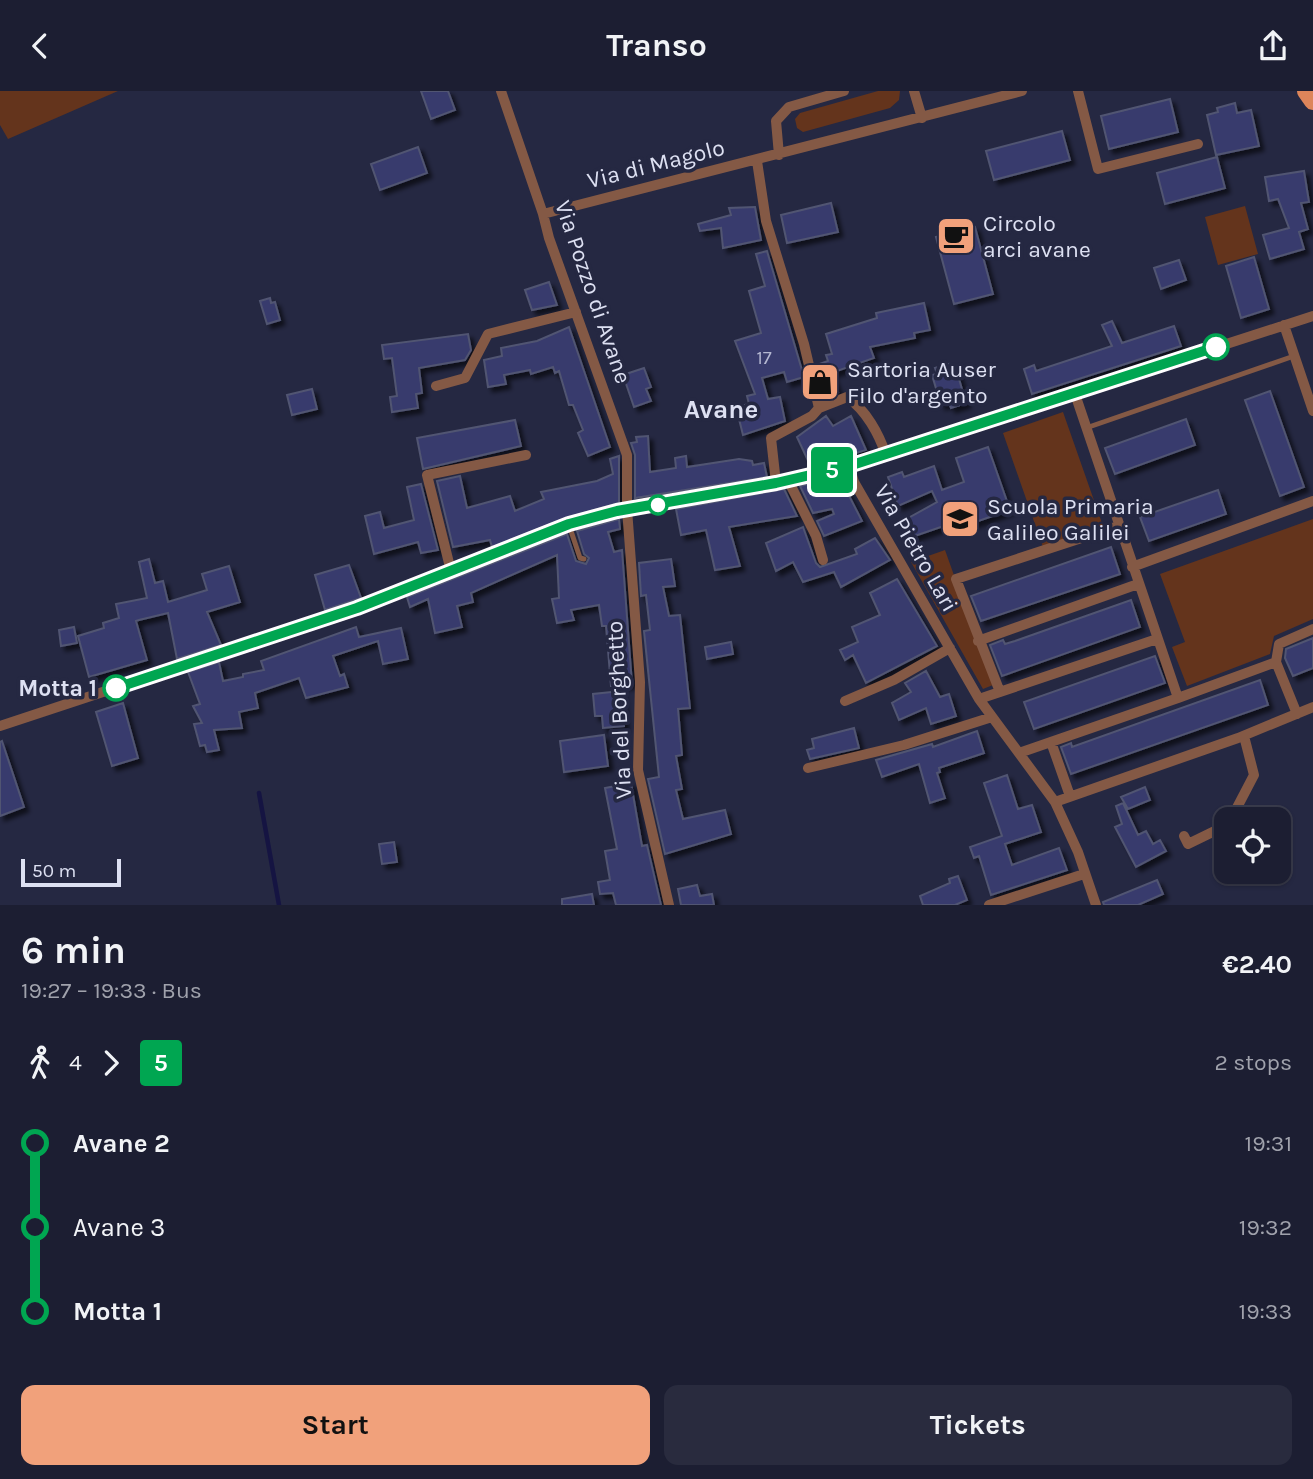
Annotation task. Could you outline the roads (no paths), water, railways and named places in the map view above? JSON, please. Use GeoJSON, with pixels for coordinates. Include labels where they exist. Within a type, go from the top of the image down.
{"type":"FeatureCollection","features":[{"type":"Feature","properties":{"kind":"main road"},"geometry":{"type":"LineString","coordinates":[[1306,91],[1313,101]]}},
{"type":"Feature","properties":{"kind":"street","name":"Via Pozzo di Avane"},"geometry":{"type":"LineString","coordinates":[[501,91],[549,238],[627,455],[627,509]]}},
{"type":"Feature","properties":{"kind":"street"},"geometry":{"type":"LineString","coordinates":[[779,155],[776,121],[789,107],[844,91]]}},
{"type":"Feature","properties":{"kind":"street"},"geometry":{"type":"LineString","coordinates":[[914,91],[922,118]]}},
{"type":"Feature","properties":{"kind":"street","name":"Via di Magolo"},"geometry":{"type":"LineString","coordinates":[[543,213],[1022,91]]}},
{"type":"Feature","properties":{"kind":"street"},"geometry":{"type":"LineString","coordinates":[[1078,91],[1098,169],[1198,144]]}},
{"type":"Feature","properties":{"kind":"street"},"geometry":{"type":"LineString","coordinates":[[757,160],[766,221],[801,335],[819,408]]}},
{"type":"Feature","properties":{"kind":"street"},"geometry":{"type":"LineString","coordinates":[[436,386],[465,378],[488,334],[576,312]]}},
{"type":"Feature","properties":{"kind":"street"},"geometry":{"type":"LineString","coordinates":[[0,726],[357,608],[569,524],[627,509],[776,483],[849,466],[1313,316]]}},
{"type":"Feature","properties":{"kind":"street"},"geometry":{"type":"LineString","coordinates":[[1284,325],[1313,411]]}},
{"type":"Feature","properties":{"kind":"street"},"geometry":{"type":"LineString","coordinates":[[1074,394],[1178,698]]}},
{"type":"Feature","properties":{"kind":"street"},"geometry":{"type":"LineString","coordinates":[[776,483],[771,438],[812,416],[819,408],[847,397],[855,402],[881,440],[886,455]]}},
{"type":"Feature","properties":{"kind":"street"},"geometry":{"type":"LineString","coordinates":[[451,571],[427,475],[526,455]]}},
{"type":"Feature","properties":{"kind":"street","name":"Via Pietro Lari"},"geometry":{"type":"LineString","coordinates":[[849,466],[854,482],[979,699],[1055,802],[1096,905]]}},
{"type":"Feature","properties":{"kind":"street"},"geometry":{"type":"LineString","coordinates":[[788,480],[816,536],[823,560]]}},
{"type":"Feature","properties":{"kind":"street"},"geometry":{"type":"LineString","coordinates":[[1132,566],[1313,502]]}},
{"type":"Feature","properties":{"kind":"street","name":"Via del Borghetto"},"geometry":{"type":"LineString","coordinates":[[627,509],[640,682],[638,770],[669,905]]}},
{"type":"Feature","properties":{"kind":"street"},"geometry":{"type":"LineString","coordinates":[[1000,692],[956,579],[1118,526]]}},
{"type":"Feature","properties":{"kind":"street"},"geometry":{"type":"LineString","coordinates":[[978,641],[1138,584]]}},
{"type":"Feature","properties":{"kind":"street"},"geometry":{"type":"LineString","coordinates":[[1297,714],[1276,662],[1279,644],[1313,629]]}},
{"type":"Feature","properties":{"kind":"street"},"geometry":{"type":"LineString","coordinates":[[979,699],[1157,639]]}},
{"type":"Feature","properties":{"kind":"street","name":"Via Pietro Lari"},"geometry":{"type":"LineString","coordinates":[[845,701],[894,680],[950,648]]}},
{"type":"Feature","properties":{"kind":"street"},"geometry":{"type":"LineString","coordinates":[[1019,753],[1276,662]]}},
{"type":"Feature","properties":{"kind":"street"},"geometry":{"type":"LineString","coordinates":[[1055,802],[1244,736],[1313,707]]}},
{"type":"Feature","properties":{"kind":"street"},"geometry":{"type":"LineString","coordinates":[[808,768],[904,745],[992,717]]}},
{"type":"Feature","properties":{"kind":"street"},"geometry":{"type":"LineString","coordinates":[[1237,807],[1254,775],[1244,736]]}},
{"type":"Feature","properties":{"kind":"street"},"geometry":{"type":"LineString","coordinates":[[1051,742],[1070,796]]}},
{"type":"Feature","properties":{"kind":"street"},"geometry":{"type":"LineString","coordinates":[[1184,836],[1188,844],[1214,831]]}},
{"type":"Feature","properties":{"kind":"street"},"geometry":{"type":"LineString","coordinates":[[989,905],[1084,874]]}},
{"type":"Feature","properties":{"kind":"lane"},"geometry":{"type":"LineString","coordinates":[[1086,428],[1294,356]]}},
{"type":"Feature","properties":{"kind":"lane"},"geometry":{"type":"LineString","coordinates":[[569,524],[580,558],[584,559]]}},
{"type":"Feature","properties":{"kind":"waterway"},"geometry":{"type":"LineString","coordinates":[[259,793],[279,905]]}},
{"type":"Feature","properties":{"kind":"place","name":"Circolo arci avane"},"geometry":{"type":"Point","coordinates":[956,236]}},
{"type":"Feature","properties":{"kind":"place","name":"Sartoria Auser Filo d'argento"},"geometry":{"type":"Point","coordinates":[820,382]}},
{"type":"Feature","properties":{"kind":"place","name":"Scuola Primaria Galileo Galilei"},"geometry":{"type":"Point","coordinates":[960,519]}},
{"type":"Feature","properties":{"kind":"place","name":"Motta 1"},"geometry":{"type":"Point","coordinates":[116,688]}},
{"type":"Feature","properties":{"kind":"district","name":"Avane"},"geometry":{"type":"Point","coordinates":[721,409]}}]}
